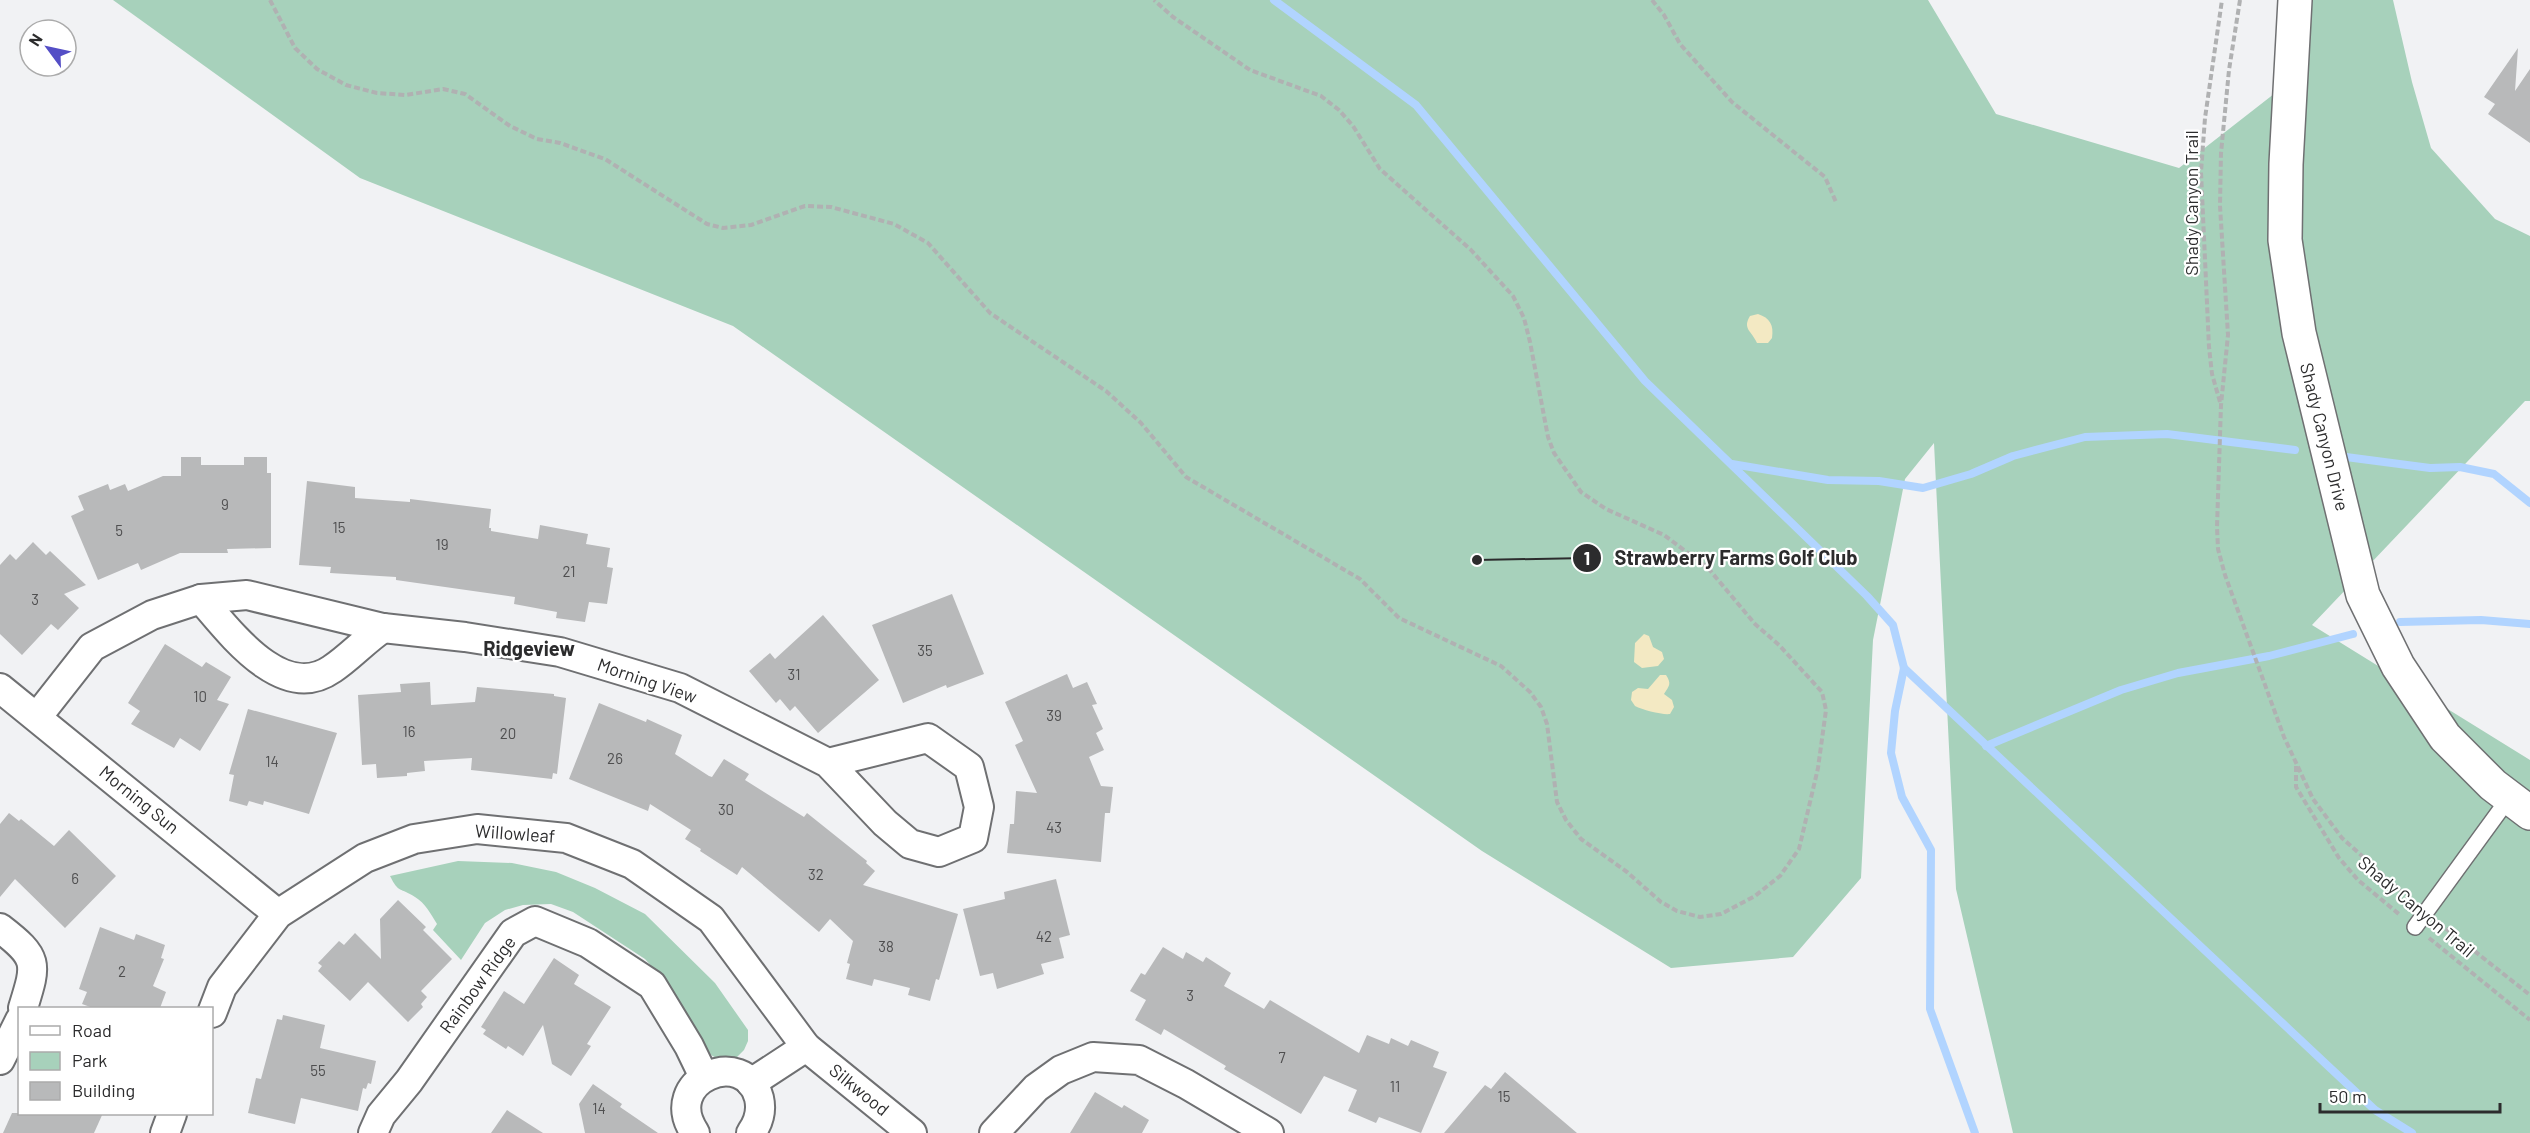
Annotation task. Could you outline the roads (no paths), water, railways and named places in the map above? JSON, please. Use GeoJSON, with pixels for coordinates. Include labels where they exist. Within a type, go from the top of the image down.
{"type":"FeatureCollection","features":[{"type":"Feature","properties":{"kind":"street","name":"Shady Canyon Drive"},"geometry":{"type":"LineString","coordinates":[[2295,0],[2286,164],[2285,240],[2299,333],[2363,595],[2398,666],[2445,736],[2493,785],[2520,805]]}},
{"type":"Feature","properties":{"kind":"street","name":"Morning View"},"geometry":{"type":"LineString","coordinates":[[37,717],[92,647],[152,615],[201,599],[247,596],[383,628],[465,637],[560,652],[680,688],[828,763],[885,824],[910,844],[939,852],[973,838],[979,807],[969,766],[928,738],[828,763]]}},
{"type":"Feature","properties":{"kind":"street"},"geometry":{"type":"LineString","coordinates":[[201,599],[254,658],[288,675],[308,678],[331,670],[383,628]]}},
{"type":"Feature","properties":{"kind":"street","name":"Morning Sun"},"geometry":{"type":"LineString","coordinates":[[0,688],[278,914]]}},
{"type":"Feature","properties":{"kind":"street","name":"Willowleaf"},"geometry":{"type":"LineString","coordinates":[[213,1010],[222,987],[278,914],[365,858],[414,839],[477,829],[566,838],[632,864],[711,919],[806,1047]]}},
{"type":"Feature","properties":{"kind":"street","name":"Rainbow Ridge"},"geometry":{"type":"LineString","coordinates":[[373,1133],[381,1116],[409,1081],[513,933],[535,921],[588,943],[652,985],[689,1046],[704,1077]]}},
{"type":"Feature","properties":{"kind":"street"},"geometry":{"type":"LineString","coordinates":[[0,928],[23,946],[32,961],[34,976],[23,1007]]}},
{"type":"Feature","properties":{"kind":"street"},"geometry":{"type":"LineString","coordinates":[[0,1060],[18,1024]]}},
{"type":"Feature","properties":{"kind":"street"},"geometry":{"type":"LineString","coordinates":[[751,1083],[806,1047]]}},
{"type":"Feature","properties":{"kind":"street","name":"Silkwood"},"geometry":{"type":"LineString","coordinates":[[806,1047],[912,1133]]}},
{"type":"Feature","properties":{"kind":"street"},"geometry":{"type":"LineString","coordinates":[[994,1133],[1036,1088],[1060,1070],[1093,1057],[1139,1060],[1186,1084],[1269,1133]]}},
{"type":"Feature","properties":{"kind":"street"},"geometry":{"type":"LineString","coordinates":[[695,1133],[688,1121],[686,1108],[688,1096],[694,1085],[704,1077],[716,1072],[729,1071],[751,1083],[758,1093],[760,1117],[751,1133]]}},
{"type":"Feature","properties":{"kind":"street"},"geometry":{"type":"LineString","coordinates":[[165,1133],[171,1115]]}},
{"type":"Feature","properties":{"kind":"lane"},"geometry":{"type":"LineString","coordinates":[[2415,927],[2520,805]]}},
{"type":"Feature","properties":{"kind":"waterway"},"geometry":{"type":"LineString","coordinates":[[1274,0],[1416,105],[1645,381],[1867,596],[1893,625],[1904,668],[1895,711],[1891,753],[1902,797],[1931,850],[1930,1009],[1975,1133]]}},
{"type":"Feature","properties":{"kind":"waterway"},"geometry":{"type":"LineString","coordinates":[[1732,464],[1828,480],[1879,481],[1923,488],[1971,474],[2013,456],[2085,437],[2167,434],[2295,450]]}},
{"type":"Feature","properties":{"kind":"waterway"},"geometry":{"type":"LineString","coordinates":[[2346,457],[2430,468],[2460,467],[2494,474],[2530,503]]}},
{"type":"Feature","properties":{"kind":"waterway"},"geometry":{"type":"LineString","coordinates":[[2400,622],[2481,620],[2530,624]]}},
{"type":"Feature","properties":{"kind":"waterway"},"geometry":{"type":"LineString","coordinates":[[1986,746],[2121,690],[2178,673],[2269,656],[2353,634]]}},
{"type":"Feature","properties":{"kind":"waterway"},"geometry":{"type":"LineString","coordinates":[[1904,668],[2375,1110],[2412,1133]]}},
{"type":"Feature","properties":{"kind":"place","name":"Strawberry Farms Golf Club"},"geometry":{"type":"Point","coordinates":[1477,560]}},
{"type":"Feature","properties":{"kind":"district","name":"Ridgeview"},"geometry":{"type":"Point","coordinates":[529,649]}}]}
